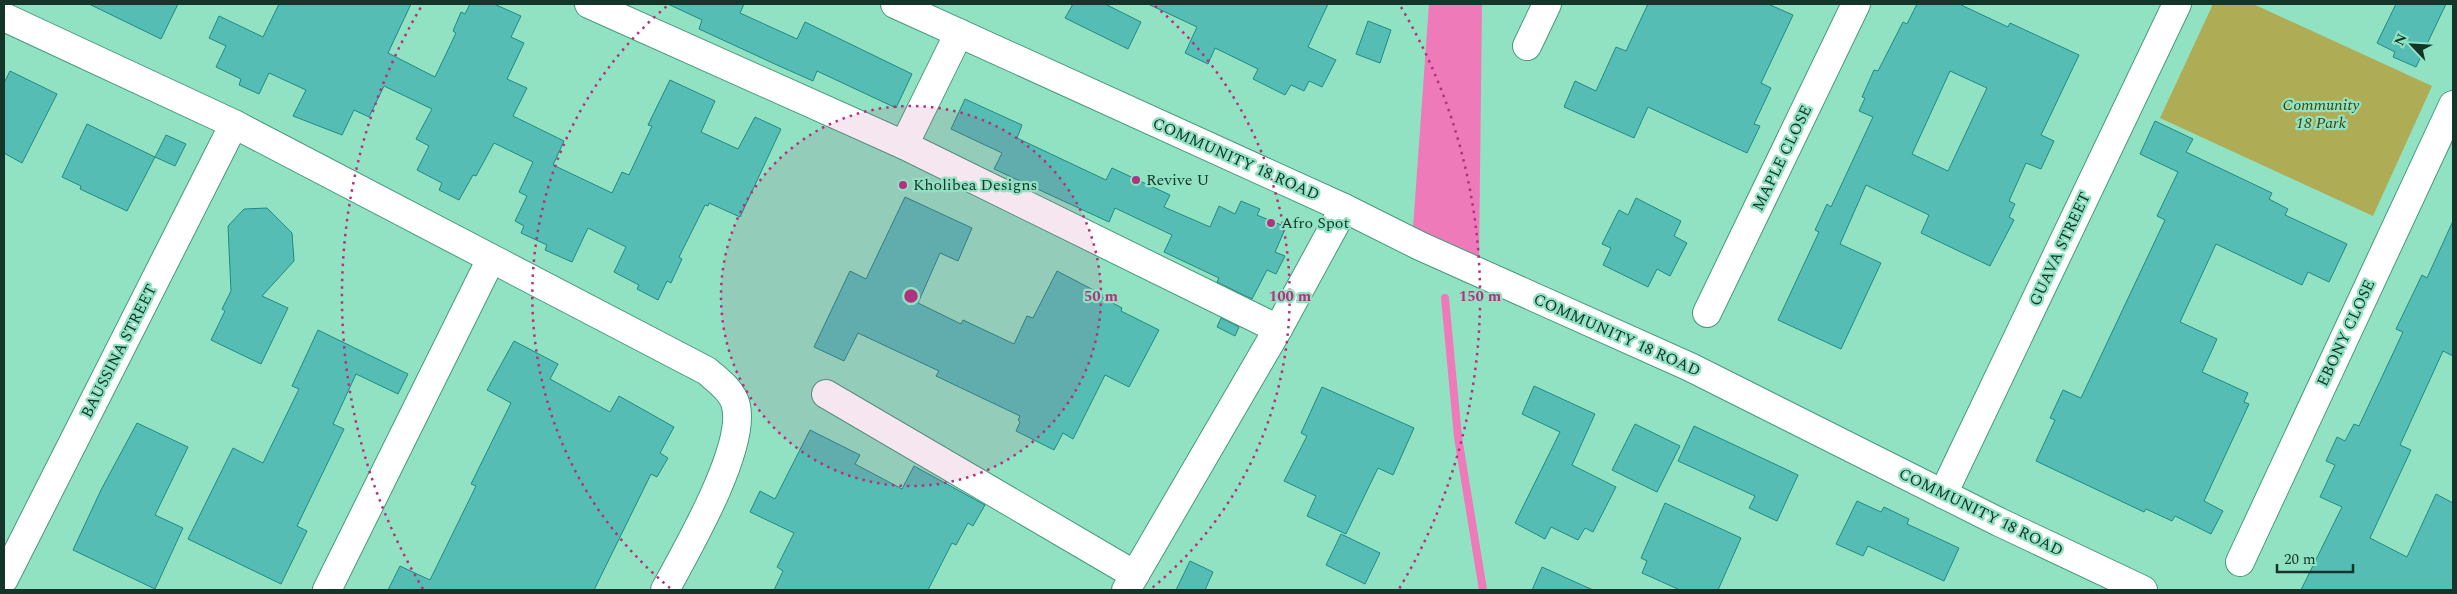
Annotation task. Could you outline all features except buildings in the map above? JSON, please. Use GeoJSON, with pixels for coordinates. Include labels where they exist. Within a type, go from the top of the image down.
{"type":"FeatureCollection","features":[{"type":"Feature","properties":{"kind":"street"},"geometry":{"type":"LineString","coordinates":[[589,4],[904,146],[1278,329]]}},
{"type":"Feature","properties":{"kind":"street","name":"COMMUNITY 18 ROAD"},"geometry":{"type":"LineString","coordinates":[[894,4],[1344,208],[1420,246],[1690,367],[1943,494],[2143,590]]}},
{"type":"Feature","properties":{"kind":"street"},"geometry":{"type":"LineString","coordinates":[[1527,46],[1547,4]]}},
{"type":"Feature","properties":{"kind":"street","name":"MAPLE CLOSE"},"geometry":{"type":"LineString","coordinates":[[1707,313],[1856,4]]}},
{"type":"Feature","properties":{"kind":"street","name":"GUAVA STREET"},"geometry":{"type":"LineString","coordinates":[[1943,494],[2177,4]]}},
{"type":"Feature","properties":{"kind":"street"},"geometry":{"type":"LineString","coordinates":[[4,17],[234,124],[707,371],[727,389],[736,406],[736,424],[728,458],[715,494],[665,590]]}},
{"type":"Feature","properties":{"kind":"street"},"geometry":{"type":"LineString","coordinates":[[904,146],[959,33]]}},
{"type":"Feature","properties":{"kind":"street","name":"EBONY CLOSE"},"geometry":{"type":"LineString","coordinates":[[2240,562],[2453,105]]}},
{"type":"Feature","properties":{"kind":"street","name":"BAUSSINA STREET"},"geometry":{"type":"LineString","coordinates":[[4,578],[234,124]]}},
{"type":"Feature","properties":{"kind":"street"},"geometry":{"type":"LineString","coordinates":[[826,394],[1131,583],[1278,329],[1344,208]]}},
{"type":"Feature","properties":{"kind":"street"},"geometry":{"type":"LineString","coordinates":[[327,590],[491,259]]}},
{"type":"Feature","properties":{"kind":"green space","name":"Community 18 Park"},"geometry":{"type":"Polygon","coordinates":[[[2213,4],[2253,4],[2432,86],[2373,216],[2160,118],[2213,4]]]}},
{"type":"Feature","properties":{"kind":"shaded area"},"geometry":{"type":"Polygon","coordinates":[[[1429,4],[1482,4],[1479,259],[1413,228],[1429,4]]]}},
{"type":"Feature","properties":{"kind":"waterway"},"geometry":{"type":"LineString","coordinates":[[1445,298],[1458,437],[1483,590]]}},
{"type":"Feature","properties":{"kind":"place","name":"Revive U"},"geometry":{"type":"Point","coordinates":[1136,180]}},
{"type":"Feature","properties":{"kind":"place","name":"Kholibea Designs"},"geometry":{"type":"Point","coordinates":[903,185]}},
{"type":"Feature","properties":{"kind":"place","name":"Afro Spot"},"geometry":{"type":"Point","coordinates":[1271,223]}}]}
